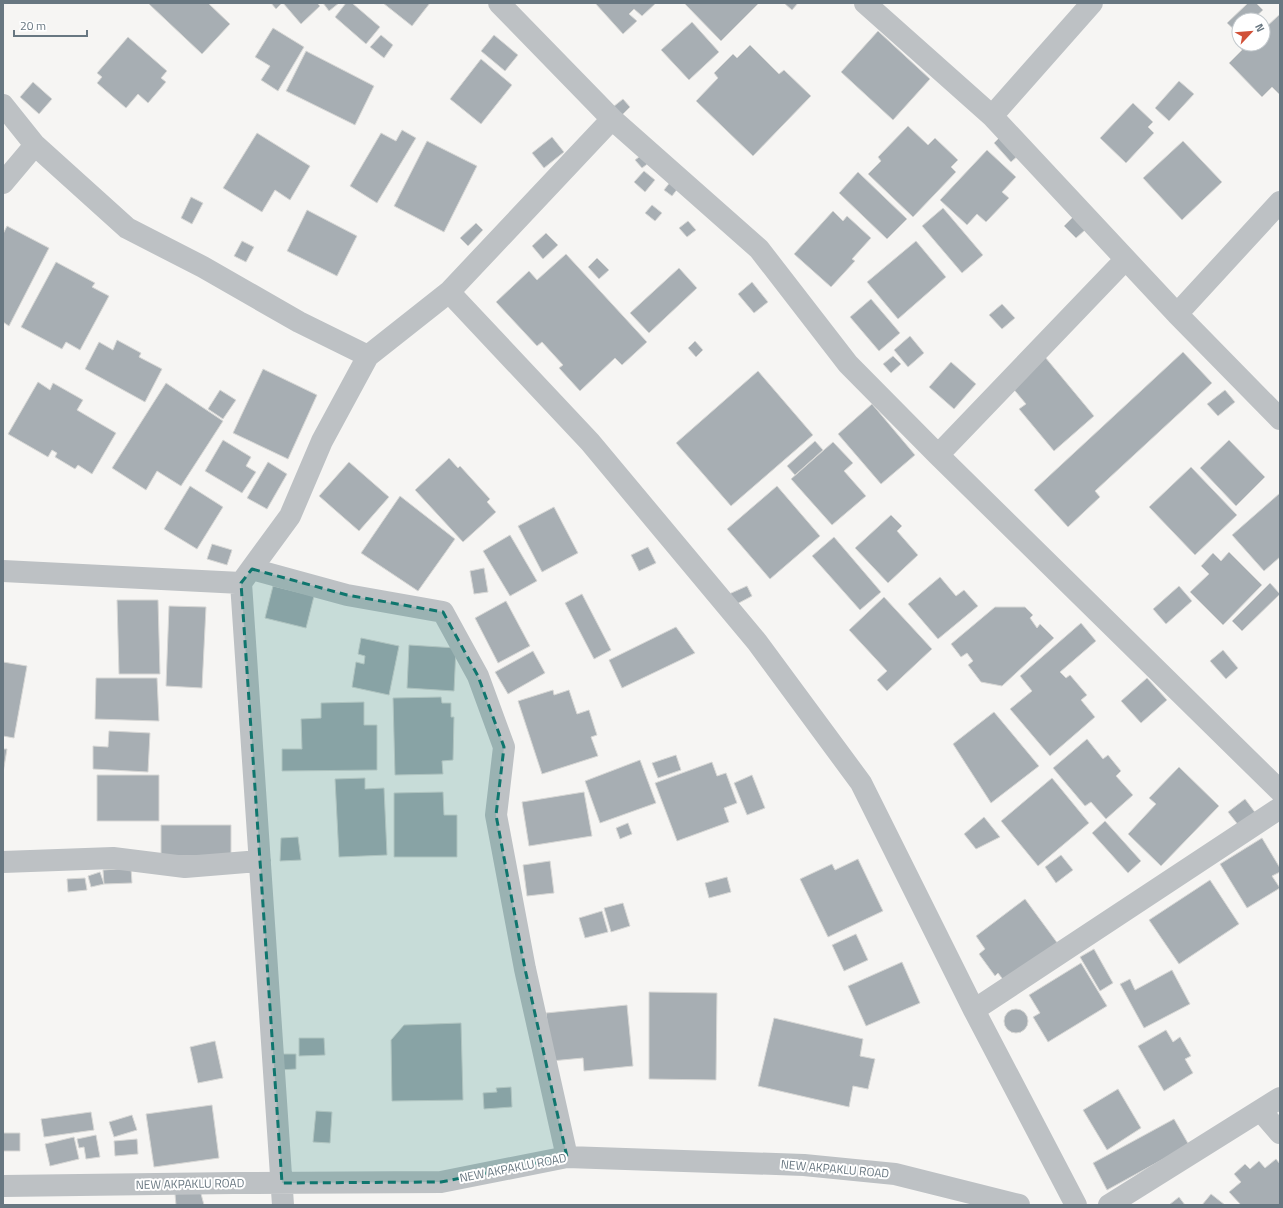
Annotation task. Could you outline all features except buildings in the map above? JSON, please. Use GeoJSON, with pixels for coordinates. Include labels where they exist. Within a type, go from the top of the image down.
{"type":"FeatureCollection","features":[{"type":"Feature","properties":{"kind":"street"},"geometry":{"type":"LineString","coordinates":[[500,3],[612,119],[759,249],[848,364],[938,455],[1280,791]]}},
{"type":"Feature","properties":{"kind":"street"},"geometry":{"type":"LineString","coordinates":[[865,3],[992,116],[1125,260],[1280,419]]}},
{"type":"Feature","properties":{"kind":"street"},"geometry":{"type":"LineString","coordinates":[[992,116],[1092,3]]}},
{"type":"Feature","properties":{"kind":"street"},"geometry":{"type":"LineString","coordinates":[[3,105],[35,145],[127,228],[203,268],[299,322],[368,356]]}},
{"type":"Feature","properties":{"kind":"street"},"geometry":{"type":"LineString","coordinates":[[283,1205],[260,861],[247,576],[290,516],[322,441],[368,356],[449,292],[612,119]]}},
{"type":"Feature","properties":{"kind":"street"},"geometry":{"type":"LineString","coordinates":[[3,183],[35,145]]}},
{"type":"Feature","properties":{"kind":"street"},"geometry":{"type":"LineString","coordinates":[[1177,314],[1280,202]]}},
{"type":"Feature","properties":{"kind":"street"},"geometry":{"type":"LineString","coordinates":[[938,455],[1125,260]]}},
{"type":"Feature","properties":{"kind":"street"},"geometry":{"type":"LineString","coordinates":[[449,292],[590,442],[757,642],[861,783],[974,1010],[1076,1205]]}},
{"type":"Feature","properties":{"kind":"street"},"geometry":{"type":"LineString","coordinates":[[3,570],[247,576],[443,612],[478,676],[504,747],[496,815],[525,969],[567,1157]]}},
{"type":"Feature","properties":{"kind":"street"},"geometry":{"type":"LineString","coordinates":[[974,1010],[1280,808]]}},
{"type":"Feature","properties":{"kind":"street"},"geometry":{"type":"LineString","coordinates":[[3,862],[113,858],[185,867],[260,861]]}},
{"type":"Feature","properties":{"kind":"street"},"geometry":{"type":"LineString","coordinates":[[1109,1205],[1280,1098]]}},
{"type":"Feature","properties":{"kind":"street"},"geometry":{"type":"LineString","coordinates":[[1262,1110],[1280,1133]]}},
{"type":"Feature","properties":{"kind":"street","name":"NEW AKPAKLU ROAD"},"geometry":{"type":"LineString","coordinates":[[3,1186],[441,1182],[567,1157],[804,1165],[895,1174],[1019,1205]]}},
{"type":"Feature","properties":{"kind":"highlighted area"},"geometry":{"type":"Polygon","coordinates":[[[252,569],[347,595],[443,612],[478,676],[504,747],[496,815],[525,969],[567,1157],[441,1182],[282,1183],[241,583],[252,569]]]}}]}
